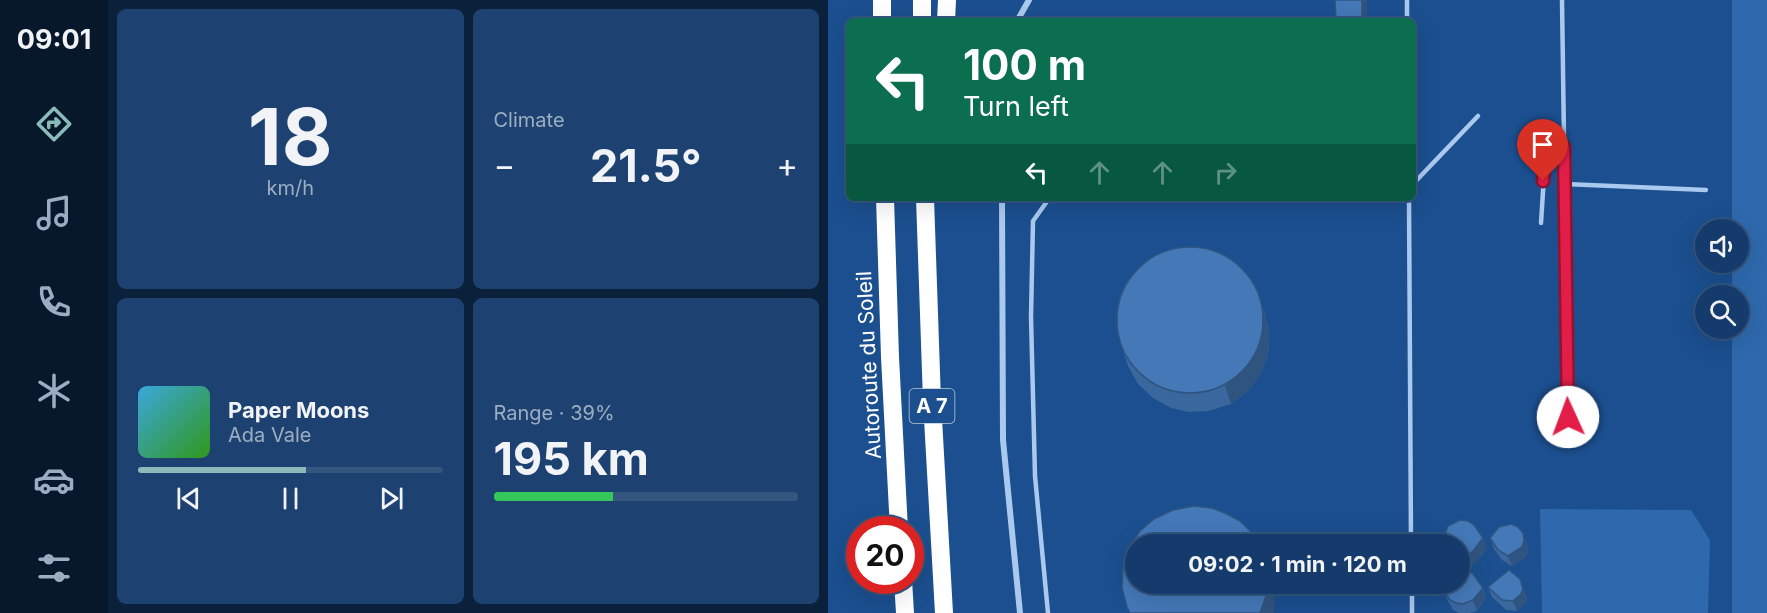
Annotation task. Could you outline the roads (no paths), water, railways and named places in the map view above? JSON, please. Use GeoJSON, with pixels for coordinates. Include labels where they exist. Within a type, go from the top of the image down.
{"type":"FeatureCollection","features":[{"type":"Feature","properties":{"kind":"highway"},"geometry":{"type":"LineString","coordinates":[[882,0],[882,18]]}},
{"type":"Feature","properties":{"kind":"highway"},"geometry":{"type":"LineString","coordinates":[[922,0],[922,18]]}},
{"type":"Feature","properties":{"kind":"highway"},"geometry":{"type":"LineString","coordinates":[[946,18],[947,0]]}},
{"type":"Feature","properties":{"kind":"highway","name":"Autoroute du Soleil"},"geometry":{"type":"LineString","coordinates":[[885,201],[898,516]]}},
{"type":"Feature","properties":{"kind":"highway","name":"A 7"},"geometry":{"type":"LineString","coordinates":[[924,201],[944,613]]}},
{"type":"Feature","properties":{"kind":"highway"},"geometry":{"type":"LineString","coordinates":[[925,227],[935,201]]}},
{"type":"Feature","properties":{"kind":"highway"},"geometry":{"type":"LineString","coordinates":[[904,594],[905,613]]}},
{"type":"Feature","properties":{"kind":"street"},"geometry":{"type":"LineString","coordinates":[[1019,18],[1029,0]]}},
{"type":"Feature","properties":{"kind":"street"},"geometry":{"type":"LineString","coordinates":[[1002,201],[1003,440],[1020,613]]}},
{"type":"Feature","properties":{"kind":"lane"},"geometry":{"type":"LineString","coordinates":[[1407,0],[1407,18]]}},
{"type":"Feature","properties":{"kind":"lane"},"geometry":{"type":"LineString","coordinates":[[1562,0],[1568,417]]}},
{"type":"Feature","properties":{"kind":"lane"},"geometry":{"type":"LineString","coordinates":[[1416,181],[1478,116]]}},
{"type":"Feature","properties":{"kind":"lane"},"geometry":{"type":"LineString","coordinates":[[1541,223],[1545,160],[1564,147]]}},
{"type":"Feature","properties":{"kind":"lane"},"geometry":{"type":"LineString","coordinates":[[1565,184],[1706,190]]}},
{"type":"Feature","properties":{"kind":"lane"},"geometry":{"type":"LineString","coordinates":[[1047,201],[1033,221],[1031,317],[1035,476],[1048,613]]}},
{"type":"Feature","properties":{"kind":"lane"},"geometry":{"type":"LineString","coordinates":[[1408,201],[1411,534]]}},
{"type":"Feature","properties":{"kind":"lane"},"geometry":{"type":"LineString","coordinates":[[1412,594],[1412,613]]}}]}
